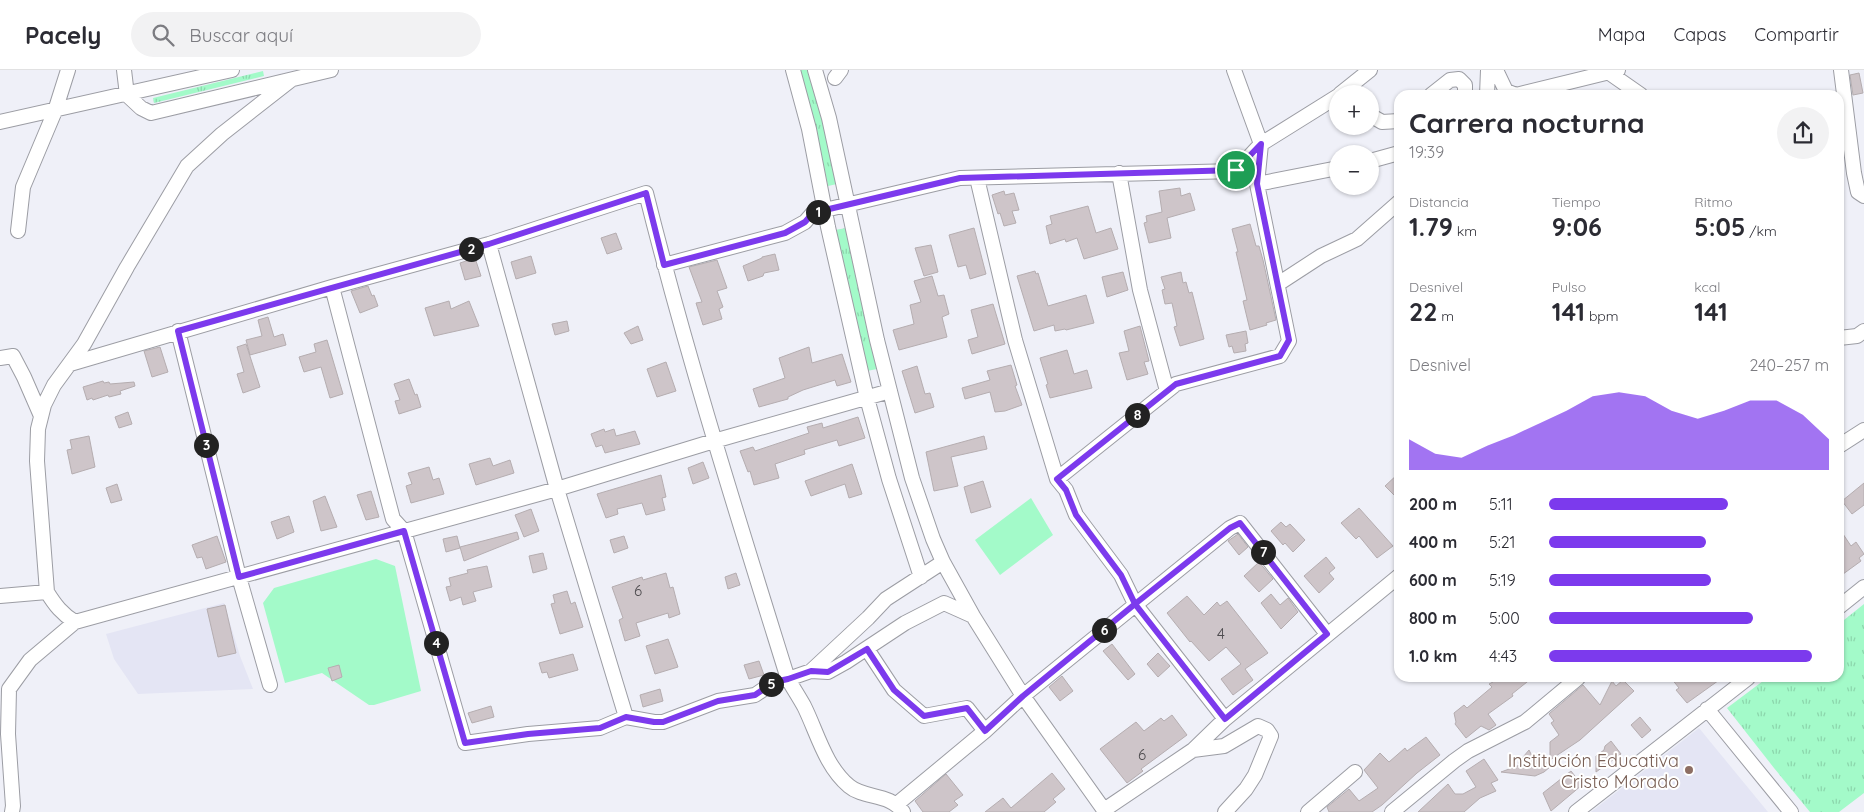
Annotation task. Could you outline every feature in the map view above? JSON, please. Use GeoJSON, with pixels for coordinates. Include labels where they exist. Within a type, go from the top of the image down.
{"type":"FeatureCollection","features":[{"type":"Feature","properties":{"kind":"street"},"geometry":{"type":"LineString","coordinates":[[18,231],[23,187],[68,70]]}},
{"type":"Feature","properties":{"kind":"street"},"geometry":{"type":"LineString","coordinates":[[124,70],[127,95],[141,108],[151,113],[290,75],[331,70]]}},
{"type":"Feature","properties":{"kind":"street"},"geometry":{"type":"LineString","coordinates":[[0,122],[232,70]]}},
{"type":"Feature","properties":{"kind":"street"},"geometry":{"type":"LineString","coordinates":[[793,70],[810,129],[825,210],[867,398],[889,479],[921,577]]}},
{"type":"Feature","properties":{"kind":"street"},"geometry":{"type":"LineString","coordinates":[[815,70],[829,118],[865,289],[912,478],[942,562],[1023,696],[1104,811],[1193,750],[1225,719],[1394,580]]}},
{"type":"Feature","properties":{"kind":"street"},"geometry":{"type":"LineString","coordinates":[[1057,479],[1176,384],[1280,356],[1289,340],[1257,184],[1261,144],[1234,70]]}},
{"type":"Feature","properties":{"kind":"street"},"geometry":{"type":"LineString","coordinates":[[1353,85],[1370,70]]}},
{"type":"Feature","properties":{"kind":"street"},"geometry":{"type":"LineString","coordinates":[[1488,70],[1488,90]]}},
{"type":"Feature","properties":{"kind":"street"},"geometry":{"type":"LineString","coordinates":[[1496,70],[1506,90]]}},
{"type":"Feature","properties":{"kind":"street"},"geometry":{"type":"LineString","coordinates":[[1841,70],[1844,90]]}},
{"type":"Feature","properties":{"kind":"street"},"geometry":{"type":"LineString","coordinates":[[1536,90],[1613,71],[1635,90]]}},
{"type":"Feature","properties":{"kind":"street"},"geometry":{"type":"LineString","coordinates":[[75,622],[64,615],[47,592],[36,461],[38,429],[44,405],[54,385],[84,344],[187,166],[290,75]]}},
{"type":"Feature","properties":{"kind":"street"},"geometry":{"type":"LineString","coordinates":[[1437,90],[1450,80],[1459,79],[1465,85],[1465,90]]}},
{"type":"Feature","properties":{"kind":"street"},"geometry":{"type":"LineString","coordinates":[[1844,94],[1854,173],[1858,192],[1864,196]]}},
{"type":"Feature","properties":{"kind":"street"},"geometry":{"type":"LineString","coordinates":[[664,265],[785,233],[805,222],[812,214],[825,210],[960,178],[1236,170],[1261,144],[1329,102]]}},
{"type":"Feature","properties":{"kind":"street"},"geometry":{"type":"LineString","coordinates":[[1379,120],[1394,121]]}},
{"type":"Feature","properties":{"kind":"street"},"geometry":{"type":"LineString","coordinates":[[1379,159],[1394,154]]}},
{"type":"Feature","properties":{"kind":"street"},"geometry":{"type":"LineString","coordinates":[[1257,184],[1329,170]]}},
{"type":"Feature","properties":{"kind":"street"},"geometry":{"type":"LineString","coordinates":[[1119,173],[1140,290],[1167,391]]}},
{"type":"Feature","properties":{"kind":"street"},"geometry":{"type":"LineString","coordinates":[[977,178],[1015,340],[1057,479],[1066,490],[1076,515],[1121,575],[1135,604],[1225,719]]}},
{"type":"Feature","properties":{"kind":"street"},"geometry":{"type":"LineString","coordinates":[[70,364],[178,331],[489,244],[646,193],[664,265],[714,441],[788,679],[804,706],[820,744],[838,774],[850,787],[900,808],[1023,696],[1230,528],[1240,523],[1327,634]]}},
{"type":"Feature","properties":{"kind":"street"},"geometry":{"type":"LineString","coordinates":[[1278,284],[1321,256],[1357,239],[1394,206]]}},
{"type":"Feature","properties":{"kind":"street"},"geometry":{"type":"LineString","coordinates":[[489,244],[557,489],[626,717]]}},
{"type":"Feature","properties":{"kind":"street"},"geometry":{"type":"LineString","coordinates":[[332,287],[393,519],[404,531],[465,743],[528,734],[600,728],[626,717],[663,722],[718,701],[755,695],[774,682],[811,671],[828,672],[867,649],[905,623],[944,603],[973,616]]}},
{"type":"Feature","properties":{"kind":"street"},"geometry":{"type":"LineString","coordinates":[[178,331],[239,577],[270,685]]}},
{"type":"Feature","properties":{"kind":"street"},"geometry":{"type":"LineString","coordinates":[[1844,338],[1862,337]]}},
{"type":"Feature","properties":{"kind":"street"},"geometry":{"type":"LineString","coordinates":[[0,358],[13,356],[41,416]]}},
{"type":"Feature","properties":{"kind":"street"},"geometry":{"type":"LineString","coordinates":[[12,812],[8,734],[9,689],[30,660],[75,622],[557,489],[714,441],[890,391]]}},
{"type":"Feature","properties":{"kind":"street"},"geometry":{"type":"LineString","coordinates":[[1844,443],[1864,430]]}},
{"type":"Feature","properties":{"kind":"street"},"geometry":{"type":"LineString","coordinates":[[811,671],[886,599],[942,562]]}},
{"type":"Feature","properties":{"kind":"street"},"geometry":{"type":"LineString","coordinates":[[1844,603],[1864,587]]}},
{"type":"Feature","properties":{"kind":"street"},"geometry":{"type":"LineString","coordinates":[[0,596],[47,592]]}},
{"type":"Feature","properties":{"kind":"street"},"geometry":{"type":"LineString","coordinates":[[867,649],[894,690],[924,716],[967,708],[985,731]]}},
{"type":"Feature","properties":{"kind":"street"},"geometry":{"type":"LineString","coordinates":[[1392,812],[1454,761],[1468,751],[1525,722],[1573,682]]}},
{"type":"Feature","properties":{"kind":"street"},"geometry":{"type":"LineString","coordinates":[[1576,812],[1743,682]]}},
{"type":"Feature","properties":{"kind":"street"},"geometry":{"type":"LineString","coordinates":[[1707,709],[1791,812]]}},
{"type":"Feature","properties":{"kind":"street"},"geometry":{"type":"LineString","coordinates":[[1193,750],[1224,746],[1258,726],[1267,730],[1271,736],[1255,775],[1246,789],[1225,812]]}},
{"type":"Feature","properties":{"kind":"street"},"geometry":{"type":"LineString","coordinates":[[1308,812],[1355,772]]}},
{"type":"Feature","properties":{"kind":"shaded area"},"geometry":{"type":"Polygon","coordinates":[[[224,603],[240,656],[253,689],[138,694],[114,659],[106,634],[224,603]]]}},
{"type":"Feature","properties":{"kind":"shaded area","name":"Institución Educativa Cristo Morado"},"geometry":{"type":"Polygon","coordinates":[[[1699,728],[1768,812],[1591,812],[1699,728]]]}},
{"type":"Feature","properties":{"kind":"green space"},"geometry":{"type":"Polygon","coordinates":[[[799,70],[809,70],[825,127],[837,184],[828,186],[816,130],[799,70]]]}},
{"type":"Feature","properties":{"kind":"green space"},"geometry":{"type":"Polygon","coordinates":[[[263,71],[264,76],[154,103],[153,98],[263,71]]]}},
{"type":"Feature","properties":{"kind":"green space"},"geometry":{"type":"Polygon","coordinates":[[[846,228],[877,369],[867,371],[835,230],[846,228]]]}},
{"type":"Feature","properties":{"kind":"green space"},"geometry":{"type":"Polygon","coordinates":[[[1031,498],[1053,535],[1000,575],[975,540],[1031,498]]]}},
{"type":"Feature","properties":{"kind":"green space"},"geometry":{"type":"Polygon","coordinates":[[[376,559],[395,566],[421,691],[369,705],[322,673],[285,683],[263,603],[274,588],[376,559]]]}},
{"type":"Feature","properties":{"kind":"green space"},"geometry":{"type":"Polygon","coordinates":[[[1864,604],[1864,793],[1839,812],[1810,812],[1727,708],[1762,682],[1844,682],[1844,620],[1864,604]]]}},
{"type":"Feature","properties":{"kind":"building"},"geometry":{"type":"Polygon","coordinates":[[[1859,73],[1863,93],[1853,95],[1850,75],[1859,73]]]}},
{"type":"Feature","properties":{"kind":"building"},"geometry":{"type":"Polygon","coordinates":[[[1180,188],[1181,196],[1190,193],[1195,210],[1167,218],[1171,238],[1149,243],[1144,223],[1147,222],[1146,216],[1162,212],[1159,191],[1180,188]]]}},
{"type":"Feature","properties":{"kind":"building"},"geometry":{"type":"Polygon","coordinates":[[[1004,191],[1005,195],[1014,193],[1019,210],[1012,211],[1016,223],[1004,226],[992,195],[1004,191]]]}},
{"type":"Feature","properties":{"kind":"building"},"geometry":{"type":"Polygon","coordinates":[[[1088,206],[1096,233],[1111,228],[1118,249],[1084,259],[1077,238],[1066,242],[1065,239],[1050,244],[1046,226],[1052,224],[1050,216],[1088,206]]]}},
{"type":"Feature","properties":{"kind":"building"},"geometry":{"type":"Polygon","coordinates":[[[1250,224],[1256,246],[1259,246],[1263,260],[1276,320],[1250,330],[1243,301],[1247,300],[1232,229],[1250,224]]]}},
{"type":"Feature","properties":{"kind":"building"},"geometry":{"type":"Polygon","coordinates":[[[974,228],[986,274],[970,279],[966,265],[958,267],[949,235],[974,228]]]}},
{"type":"Feature","properties":{"kind":"building"},"geometry":{"type":"Polygon","coordinates":[[[616,233],[622,249],[607,254],[601,238],[616,233]]]}},
{"type":"Feature","properties":{"kind":"building"},"geometry":{"type":"Polygon","coordinates":[[[931,245],[938,272],[924,276],[915,248],[931,245]]]}},
{"type":"Feature","properties":{"kind":"building"},"geometry":{"type":"Polygon","coordinates":[[[775,254],[779,270],[764,273],[763,276],[748,281],[743,266],[762,257],[775,254]]]}},
{"type":"Feature","properties":{"kind":"building"},"geometry":{"type":"Polygon","coordinates":[[[531,256],[536,273],[516,279],[511,262],[531,256]]]}},
{"type":"Feature","properties":{"kind":"building"},"geometry":{"type":"Polygon","coordinates":[[[475,258],[481,276],[465,280],[460,263],[475,258]]]}},
{"type":"Feature","properties":{"kind":"building"},"geometry":{"type":"Polygon","coordinates":[[[717,260],[727,288],[717,291],[723,307],[719,309],[722,319],[703,325],[696,303],[702,302],[689,267],[717,260]]]}},
{"type":"Feature","properties":{"kind":"building"},"geometry":{"type":"Polygon","coordinates":[[[1035,271],[1036,274],[1038,273],[1048,306],[1086,295],[1094,323],[1055,331],[1054,325],[1034,331],[1017,276],[1035,271]]]}},
{"type":"Feature","properties":{"kind":"building"},"geometry":{"type":"Polygon","coordinates":[[[1123,272],[1128,290],[1107,297],[1102,277],[1123,272]]]}},
{"type":"Feature","properties":{"kind":"building"},"geometry":{"type":"Polygon","coordinates":[[[1181,272],[1183,283],[1186,282],[1189,293],[1192,292],[1204,339],[1180,346],[1174,327],[1177,326],[1172,303],[1165,304],[1162,290],[1165,289],[1161,277],[1181,272]]]}},
{"type":"Feature","properties":{"kind":"building"},"geometry":{"type":"Polygon","coordinates":[[[932,276],[938,296],[944,295],[949,314],[942,317],[947,337],[899,350],[893,330],[914,324],[910,305],[921,302],[914,281],[932,276]]]}},
{"type":"Feature","properties":{"kind":"building"},"geometry":{"type":"Polygon","coordinates":[[[368,286],[378,306],[360,313],[351,291],[368,286]]]}},
{"type":"Feature","properties":{"kind":"building"},"geometry":{"type":"Polygon","coordinates":[[[449,301],[451,309],[469,301],[479,326],[434,336],[425,308],[449,301]]]}},
{"type":"Feature","properties":{"kind":"building"},"geometry":{"type":"Polygon","coordinates":[[[993,304],[1005,344],[972,354],[968,340],[978,337],[971,310],[993,304]]]}},
{"type":"Feature","properties":{"kind":"building"},"geometry":{"type":"Polygon","coordinates":[[[268,317],[274,337],[283,334],[286,345],[250,355],[246,340],[262,336],[258,320],[268,317]]]}},
{"type":"Feature","properties":{"kind":"building"},"geometry":{"type":"Polygon","coordinates":[[[567,321],[569,331],[555,335],[552,324],[567,321]]]}},
{"type":"Feature","properties":{"kind":"building"},"geometry":{"type":"Polygon","coordinates":[[[638,326],[643,340],[631,344],[624,333],[638,326]]]}},
{"type":"Feature","properties":{"kind":"building"},"geometry":{"type":"Polygon","coordinates":[[[1140,326],[1149,361],[1144,362],[1148,374],[1127,380],[1119,353],[1129,351],[1124,331],[1140,326]]]}},
{"type":"Feature","properties":{"kind":"building"},"geometry":{"type":"Polygon","coordinates":[[[1246,331],[1248,343],[1245,344],[1246,351],[1234,353],[1232,346],[1229,347],[1226,335],[1246,331]]]}},
{"type":"Feature","properties":{"kind":"building"},"geometry":{"type":"Polygon","coordinates":[[[327,340],[343,394],[330,398],[321,367],[304,372],[299,357],[316,352],[314,344],[327,340]]]}},
{"type":"Feature","properties":{"kind":"building"},"geometry":{"type":"Polygon","coordinates":[[[246,344],[260,387],[243,393],[237,374],[244,372],[237,347],[246,344]]]}},
{"type":"Feature","properties":{"kind":"building"},"geometry":{"type":"Polygon","coordinates":[[[160,347],[168,372],[152,377],[144,351],[160,347]]]}},
{"type":"Feature","properties":{"kind":"building"},"geometry":{"type":"Polygon","coordinates":[[[809,347],[812,363],[842,354],[851,382],[837,386],[835,380],[803,390],[788,397],[788,399],[759,407],[753,389],[785,378],[779,358],[809,347]]]}},
{"type":"Feature","properties":{"kind":"building"},"geometry":{"type":"Polygon","coordinates":[[[1067,350],[1074,374],[1087,370],[1092,388],[1050,398],[1040,358],[1067,350]]]}},
{"type":"Feature","properties":{"kind":"building"},"geometry":{"type":"Polygon","coordinates":[[[666,362],[676,391],[657,397],[647,369],[666,362]]]}},
{"type":"Feature","properties":{"kind":"building"},"geometry":{"type":"Polygon","coordinates":[[[1011,365],[1017,385],[1015,386],[1022,405],[1005,411],[995,412],[990,392],[965,399],[962,388],[990,380],[987,371],[1011,365]]]}},
{"type":"Feature","properties":{"kind":"building"},"geometry":{"type":"Polygon","coordinates":[[[917,366],[925,394],[930,393],[934,407],[915,413],[902,371],[917,366]]]}},
{"type":"Feature","properties":{"kind":"building"},"geometry":{"type":"Polygon","coordinates":[[[409,379],[421,407],[399,414],[395,401],[400,400],[394,384],[409,379]]]}},
{"type":"Feature","properties":{"kind":"building"},"geometry":{"type":"Polygon","coordinates":[[[103,381],[110,384],[134,382],[135,386],[120,391],[121,394],[87,400],[83,387],[103,381]]]}},
{"type":"Feature","properties":{"kind":"building"},"geometry":{"type":"Polygon","coordinates":[[[128,412],[132,424],[119,428],[115,417],[128,412]]]}},
{"type":"Feature","properties":{"kind":"building"},"geometry":{"type":"Polygon","coordinates":[[[858,417],[865,438],[839,446],[837,440],[804,450],[805,454],[775,464],[779,478],[754,485],[750,471],[748,472],[740,451],[753,447],[755,451],[809,433],[807,427],[822,423],[823,428],[858,417]]]}},
{"type":"Feature","properties":{"kind":"building"},"geometry":{"type":"Polygon","coordinates":[[[604,429],[605,432],[614,429],[616,436],[635,431],[640,444],[605,453],[602,445],[596,447],[591,434],[604,429]]]}},
{"type":"Feature","properties":{"kind":"building"},"geometry":{"type":"Polygon","coordinates":[[[89,436],[95,467],[72,474],[67,450],[72,449],[70,440],[89,436]]]}},
{"type":"Feature","properties":{"kind":"building"},"geometry":{"type":"Polygon","coordinates":[[[984,436],[987,449],[951,457],[958,486],[934,491],[926,452],[984,436]]]}},
{"type":"Feature","properties":{"kind":"building"},"geometry":{"type":"Polygon","coordinates":[[[490,458],[493,466],[510,460],[514,473],[476,485],[469,464],[490,458]]]}},
{"type":"Feature","properties":{"kind":"building"},"geometry":{"type":"Polygon","coordinates":[[[703,462],[709,478],[693,484],[688,468],[703,462]]]}},
{"type":"Feature","properties":{"kind":"building"},"geometry":{"type":"Polygon","coordinates":[[[852,464],[862,494],[849,498],[845,484],[811,496],[805,481],[852,464]]]}},
{"type":"Feature","properties":{"kind":"building"},"geometry":{"type":"Polygon","coordinates":[[[429,467],[433,480],[439,478],[444,494],[411,503],[406,486],[412,484],[408,473],[429,467]]]}},
{"type":"Feature","properties":{"kind":"building"},"geometry":{"type":"Polygon","coordinates":[[[661,475],[666,497],[662,498],[665,510],[646,515],[642,503],[617,509],[618,514],[606,518],[597,494],[661,475]]]}},
{"type":"Feature","properties":{"kind":"building"},"geometry":{"type":"Polygon","coordinates":[[[1394,478],[1394,495],[1385,486],[1394,478]]]}},
{"type":"Feature","properties":{"kind":"building"},"geometry":{"type":"Polygon","coordinates":[[[983,481],[991,507],[971,513],[964,487],[983,481]]]}},
{"type":"Feature","properties":{"kind":"building"},"geometry":{"type":"Polygon","coordinates":[[[1864,483],[1864,505],[1852,514],[1844,504],[1844,499],[1864,483]]]}},
{"type":"Feature","properties":{"kind":"building"},"geometry":{"type":"Polygon","coordinates":[[[117,484],[122,500],[111,503],[106,488],[117,484]]]}},
{"type":"Feature","properties":{"kind":"building"},"geometry":{"type":"Polygon","coordinates":[[[371,491],[379,517],[366,520],[357,495],[371,491]]]}},
{"type":"Feature","properties":{"kind":"building"},"geometry":{"type":"Polygon","coordinates":[[[325,496],[337,527],[321,531],[313,501],[325,496]]]}},
{"type":"Feature","properties":{"kind":"building"},"geometry":{"type":"Polygon","coordinates":[[[1359,508],[1393,546],[1377,558],[1359,536],[1356,539],[1341,523],[1359,508]]]}},
{"type":"Feature","properties":{"kind":"building"},"geometry":{"type":"Polygon","coordinates":[[[531,509],[539,531],[524,537],[515,515],[531,509]]]}},
{"type":"Feature","properties":{"kind":"building"},"geometry":{"type":"Polygon","coordinates":[[[289,516],[294,532],[277,539],[271,522],[289,516]]]}},
{"type":"Feature","properties":{"kind":"building"},"geometry":{"type":"Polygon","coordinates":[[[1281,522],[1286,527],[1290,524],[1305,540],[1293,552],[1285,543],[1283,545],[1271,531],[1281,522]]]}},
{"type":"Feature","properties":{"kind":"building"},"geometry":{"type":"Polygon","coordinates":[[[517,532],[519,539],[464,561],[460,547],[517,532]]]}},
{"type":"Feature","properties":{"kind":"building"},"geometry":{"type":"Polygon","coordinates":[[[1238,534],[1248,547],[1239,555],[1228,541],[1238,534]]]}},
{"type":"Feature","properties":{"kind":"building"},"geometry":{"type":"Polygon","coordinates":[[[217,536],[226,562],[206,569],[202,557],[197,558],[192,545],[217,536]]]}},
{"type":"Feature","properties":{"kind":"building"},"geometry":{"type":"Polygon","coordinates":[[[457,536],[460,548],[446,552],[443,539],[457,536]]]}},
{"type":"Feature","properties":{"kind":"building"},"geometry":{"type":"Polygon","coordinates":[[[624,536],[628,548],[614,553],[610,540],[624,536]]]}},
{"type":"Feature","properties":{"kind":"building"},"geometry":{"type":"Polygon","coordinates":[[[1844,536],[1851,546],[1856,542],[1864,554],[1859,558],[1861,561],[1844,573],[1844,536]]]}},
{"type":"Feature","properties":{"kind":"building"},"geometry":{"type":"Polygon","coordinates":[[[543,553],[547,569],[533,573],[529,556],[543,553]]]}},
{"type":"Feature","properties":{"kind":"building"},"geometry":{"type":"Polygon","coordinates":[[[1326,557],[1335,568],[1329,573],[1334,579],[1319,593],[1304,576],[1326,557]]]}},
{"type":"Feature","properties":{"kind":"building"},"geometry":{"type":"Polygon","coordinates":[[[1259,562],[1273,579],[1259,592],[1244,576],[1259,562]]]}},
{"type":"Feature","properties":{"kind":"building"},"geometry":{"type":"Polygon","coordinates":[[[487,566],[492,587],[473,592],[476,601],[463,605],[461,597],[450,601],[446,587],[451,586],[449,578],[468,573],[467,570],[487,566]]]}},
{"type":"Feature","properties":{"kind":"building"},"geometry":{"type":"Polygon","coordinates":[[[666,573],[670,588],[673,587],[680,614],[669,618],[668,613],[636,623],[640,636],[625,641],[619,620],[623,618],[612,587],[642,577],[643,580],[666,573]]]}},
{"type":"Feature","properties":{"kind":"building"},"geometry":{"type":"Polygon","coordinates":[[[736,573],[740,585],[728,589],[725,577],[736,573]]]}},
{"type":"Feature","properties":{"kind":"building"},"geometry":{"type":"Polygon","coordinates":[[[567,591],[571,604],[575,602],[583,627],[560,634],[551,604],[555,603],[553,595],[567,591]]]}},
{"type":"Feature","properties":{"kind":"building"},"geometry":{"type":"Polygon","coordinates":[[[1271,594],[1280,605],[1288,598],[1298,612],[1281,629],[1261,603],[1271,594]]]}},
{"type":"Feature","properties":{"kind":"building"},"geometry":{"type":"Polygon","coordinates":[[[1187,596],[1204,615],[1217,602],[1220,606],[1227,601],[1268,653],[1245,669],[1253,680],[1233,695],[1221,679],[1241,664],[1226,647],[1209,661],[1190,642],[1167,613],[1187,596]]]}},
{"type":"Feature","properties":{"kind":"building"},"geometry":{"type":"Polygon","coordinates":[[[225,605],[236,653],[218,657],[207,609],[225,605]]]}},
{"type":"Feature","properties":{"kind":"building"},"geometry":{"type":"Polygon","coordinates":[[[668,639],[678,667],[655,674],[646,646],[668,639]]]}},
{"type":"Feature","properties":{"kind":"building"},"geometry":{"type":"Polygon","coordinates":[[[1112,644],[1135,674],[1128,680],[1103,651],[1112,644]]]}},
{"type":"Feature","properties":{"kind":"building"},"geometry":{"type":"Polygon","coordinates":[[[1158,653],[1170,666],[1158,677],[1147,664],[1158,653]]]}},
{"type":"Feature","properties":{"kind":"building"},"geometry":{"type":"Polygon","coordinates":[[[573,654],[578,670],[549,678],[547,672],[542,673],[539,663],[573,654]]]}},
{"type":"Feature","properties":{"kind":"building"},"geometry":{"type":"Polygon","coordinates":[[[759,661],[764,675],[749,679],[744,665],[759,661]]]}},
{"type":"Feature","properties":{"kind":"building"},"geometry":{"type":"Polygon","coordinates":[[[339,665],[342,677],[332,681],[328,668],[339,665]]]}},
{"type":"Feature","properties":{"kind":"building"},"geometry":{"type":"Polygon","coordinates":[[[1062,676],[1073,691],[1060,701],[1049,687],[1062,676]]]}},
{"type":"Feature","properties":{"kind":"building"},"geometry":{"type":"Polygon","coordinates":[[[1493,682],[1527,682],[1512,694],[1513,696],[1488,714],[1496,725],[1489,730],[1481,726],[1466,738],[1455,724],[1454,713],[1464,705],[1467,708],[1492,687],[1489,684],[1493,682]]]}},
{"type":"Feature","properties":{"kind":"building"},"geometry":{"type":"Polygon","coordinates":[[[1612,682],[1616,686],[1621,682],[1625,682],[1634,691],[1580,740],[1550,760],[1550,742],[1559,735],[1551,723],[1554,721],[1549,714],[1583,685],[1600,705],[1612,682]]]}},
{"type":"Feature","properties":{"kind":"building"},"geometry":{"type":"Polygon","coordinates":[[[1674,682],[1716,682],[1687,703],[1676,690],[1679,688],[1674,682]]]}},
{"type":"Feature","properties":{"kind":"building"},"geometry":{"type":"Polygon","coordinates":[[[660,689],[663,701],[643,707],[640,695],[660,689]]]}},
{"type":"Feature","properties":{"kind":"building"},"geometry":{"type":"Polygon","coordinates":[[[491,706],[494,717],[472,723],[468,713],[491,706]]]}},
{"type":"Feature","properties":{"kind":"building"},"geometry":{"type":"Polygon","coordinates":[[[1172,715],[1187,735],[1141,769],[1143,771],[1127,783],[1100,749],[1136,722],[1144,731],[1161,718],[1164,721],[1172,715]]]}},
{"type":"Feature","properties":{"kind":"building"},"geometry":{"type":"Polygon","coordinates":[[[1640,717],[1651,730],[1642,738],[1631,725],[1640,717]]]}},
{"type":"Feature","properties":{"kind":"building"},"geometry":{"type":"Polygon","coordinates":[[[1426,737],[1440,755],[1382,805],[1372,812],[1329,812],[1327,807],[1349,789],[1359,801],[1378,788],[1364,770],[1380,753],[1389,762],[1405,748],[1407,751],[1426,737]]]}},
{"type":"Feature","properties":{"kind":"building"},"geometry":{"type":"Polygon","coordinates":[[[1611,741],[1621,754],[1596,772],[1596,756],[1611,741]]]}},
{"type":"Feature","properties":{"kind":"building"},"geometry":{"type":"Polygon","coordinates":[[[1529,750],[1533,758],[1540,754],[1550,767],[1535,776],[1501,772],[1520,765],[1518,763],[1529,750]]]}},
{"type":"Feature","properties":{"kind":"building"},"geometry":{"type":"Polygon","coordinates":[[[1484,759],[1498,780],[1491,783],[1496,791],[1480,798],[1464,812],[1418,812],[1448,784],[1455,794],[1463,794],[1476,787],[1466,771],[1484,759]]]}},
{"type":"Feature","properties":{"kind":"building"},"geometry":{"type":"Polygon","coordinates":[[[1571,771],[1582,785],[1551,811],[1543,793],[1571,771]]]}},
{"type":"Feature","properties":{"kind":"building"},"geometry":{"type":"Polygon","coordinates":[[[1052,773],[1065,789],[1053,799],[1056,802],[1044,812],[985,812],[1003,798],[1011,808],[1052,773]]]}},
{"type":"Feature","properties":{"kind":"building"},"geometry":{"type":"Polygon","coordinates":[[[946,774],[963,795],[954,801],[958,805],[949,812],[923,812],[915,801],[946,774]]]}},
{"type":"Feature","properties":{"kind":"place","name":"Institución Educativa Cristo Morado"},"geometry":{"type":"Point","coordinates":[1689,770]}},
{"type":"Feature","properties":{"kind":"route"},"geometry":{"type":"LineString","coordinates":[[1236,170],[960,178],[825,210],[812,214],[805,222],[785,233],[664,265],[646,193],[489,244],[178,331],[239,577],[404,531],[465,743],[528,734],[600,728],[626,717],[663,722],[718,701],[755,695],[774,682],[811,671],[828,672],[867,649],[894,690],[924,716],[967,708],[985,731],[1023,696],[1135,604],[1225,719],[1327,634],[1240,523],[1230,528],[1135,604],[1121,575],[1076,515],[1066,490],[1057,479],[1176,384],[1280,356],[1289,340],[1257,184],[1261,144],[1236,170]]}}]}
